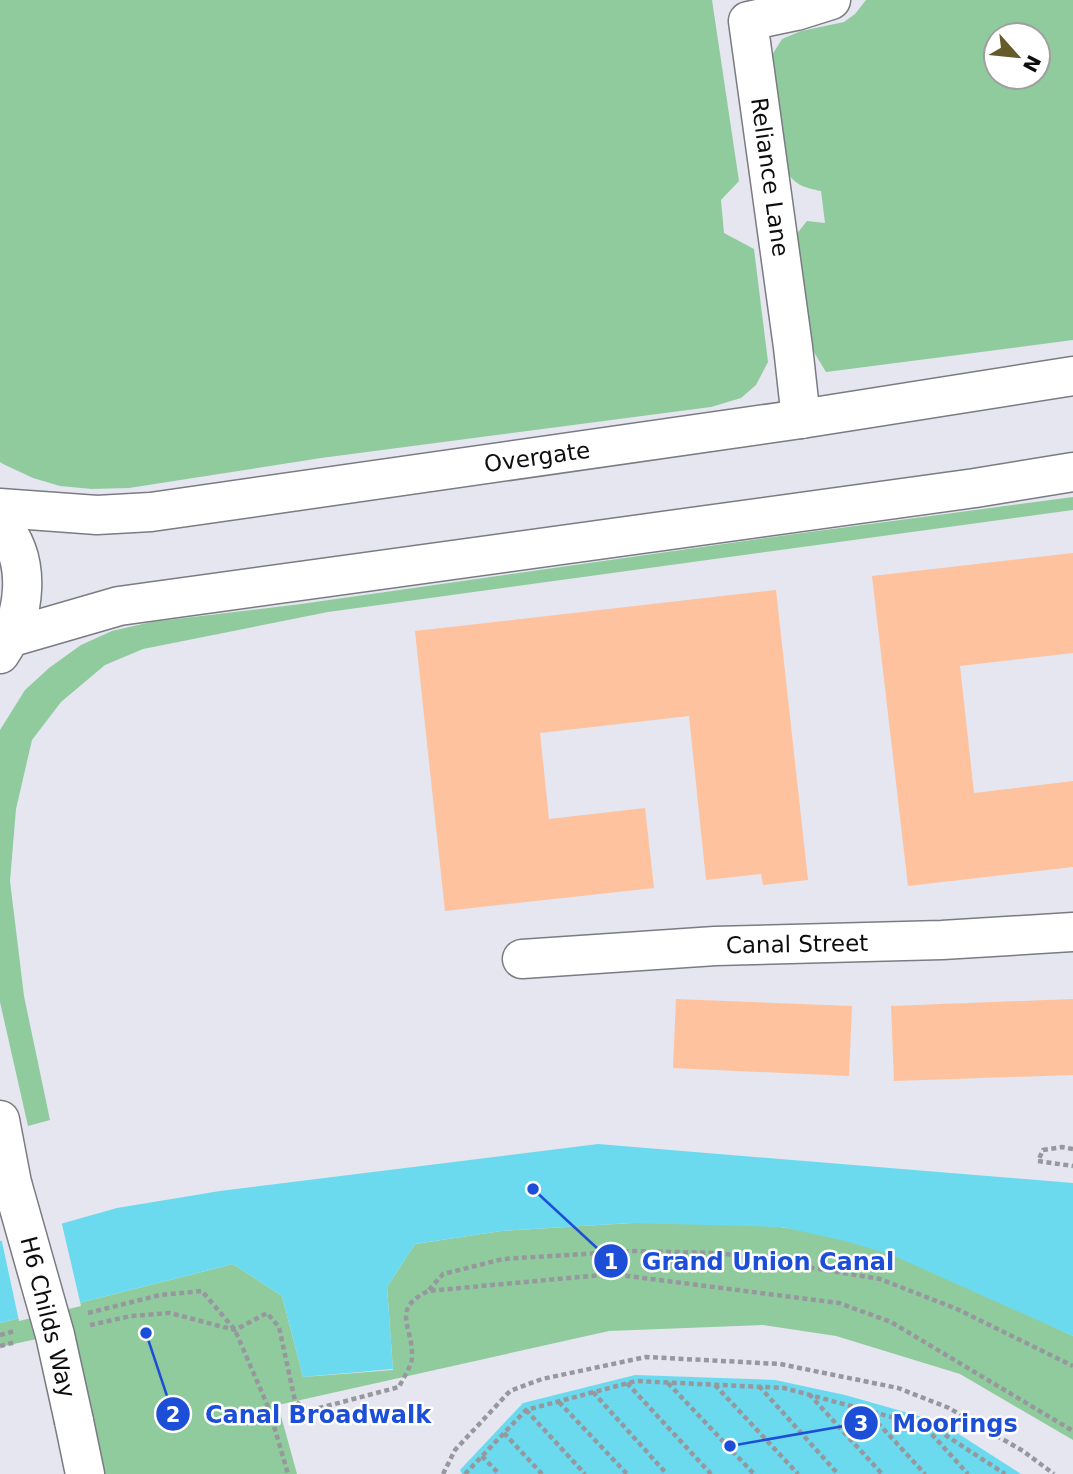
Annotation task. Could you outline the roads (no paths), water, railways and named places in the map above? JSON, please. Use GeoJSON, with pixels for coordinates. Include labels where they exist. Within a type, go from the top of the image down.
{"type":"FeatureCollection","features":[{"type":"Feature","properties":{"kind":"street","name":"Reliance Lane"},"geometry":{"type":"LineString","coordinates":[[801,419],[748,21],[831,0]]}},
{"type":"Feature","properties":{"kind":"street","name":"Overgate"},"geometry":{"type":"LineString","coordinates":[[0,508],[97,515],[151,512],[801,419],[1073,376]]}},
{"type":"Feature","properties":{"kind":"street"},"geometry":{"type":"LineString","coordinates":[[6,646],[119,606],[934,494],[1073,472]]}},
{"type":"Feature","properties":{"kind":"street"},"geometry":{"type":"LineString","coordinates":[[0,523],[18,553],[23,582],[21,610],[6,646]]}},
{"type":"Feature","properties":{"kind":"street","name":"Canal Street"},"geometry":{"type":"LineString","coordinates":[[522,959],[716,946],[942,940],[1073,932]]}},
{"type":"Feature","properties":{"kind":"street","name":"H6 Childs Way"},"geometry":{"type":"LineString","coordinates":[[0,1120],[12,1183],[55,1335],[85,1474]]}},
{"type":"Feature","properties":{"kind":"water"},"geometry":{"type":"Polygon","coordinates":[[[598,1144],[1073,1183],[1073,1336],[892,1255],[845,1241],[782,1227],[632,1223],[501,1231],[415,1244],[387,1287],[393,1369],[303,1377],[282,1296],[233,1264],[0,1323],[0,1241],[117,1208],[220,1191],[598,1144]]]}},
{"type":"Feature","properties":{"kind":"water"},"geometry":{"type":"Polygon","coordinates":[[[635,1375],[775,1380],[845,1395],[940,1422],[1021,1474],[462,1474],[460,1470],[523,1403],[635,1375]]]}},
{"type":"Feature","properties":{"kind":"place","name":"Grand Union Canal"},"geometry":{"type":"Point","coordinates":[533,1189]}},
{"type":"Feature","properties":{"kind":"place","name":"Canal Broadwalk"},"geometry":{"type":"Point","coordinates":[146,1333]}},
{"type":"Feature","properties":{"kind":"place","name":"Moorings"},"geometry":{"type":"Point","coordinates":[730,1446]}}]}
